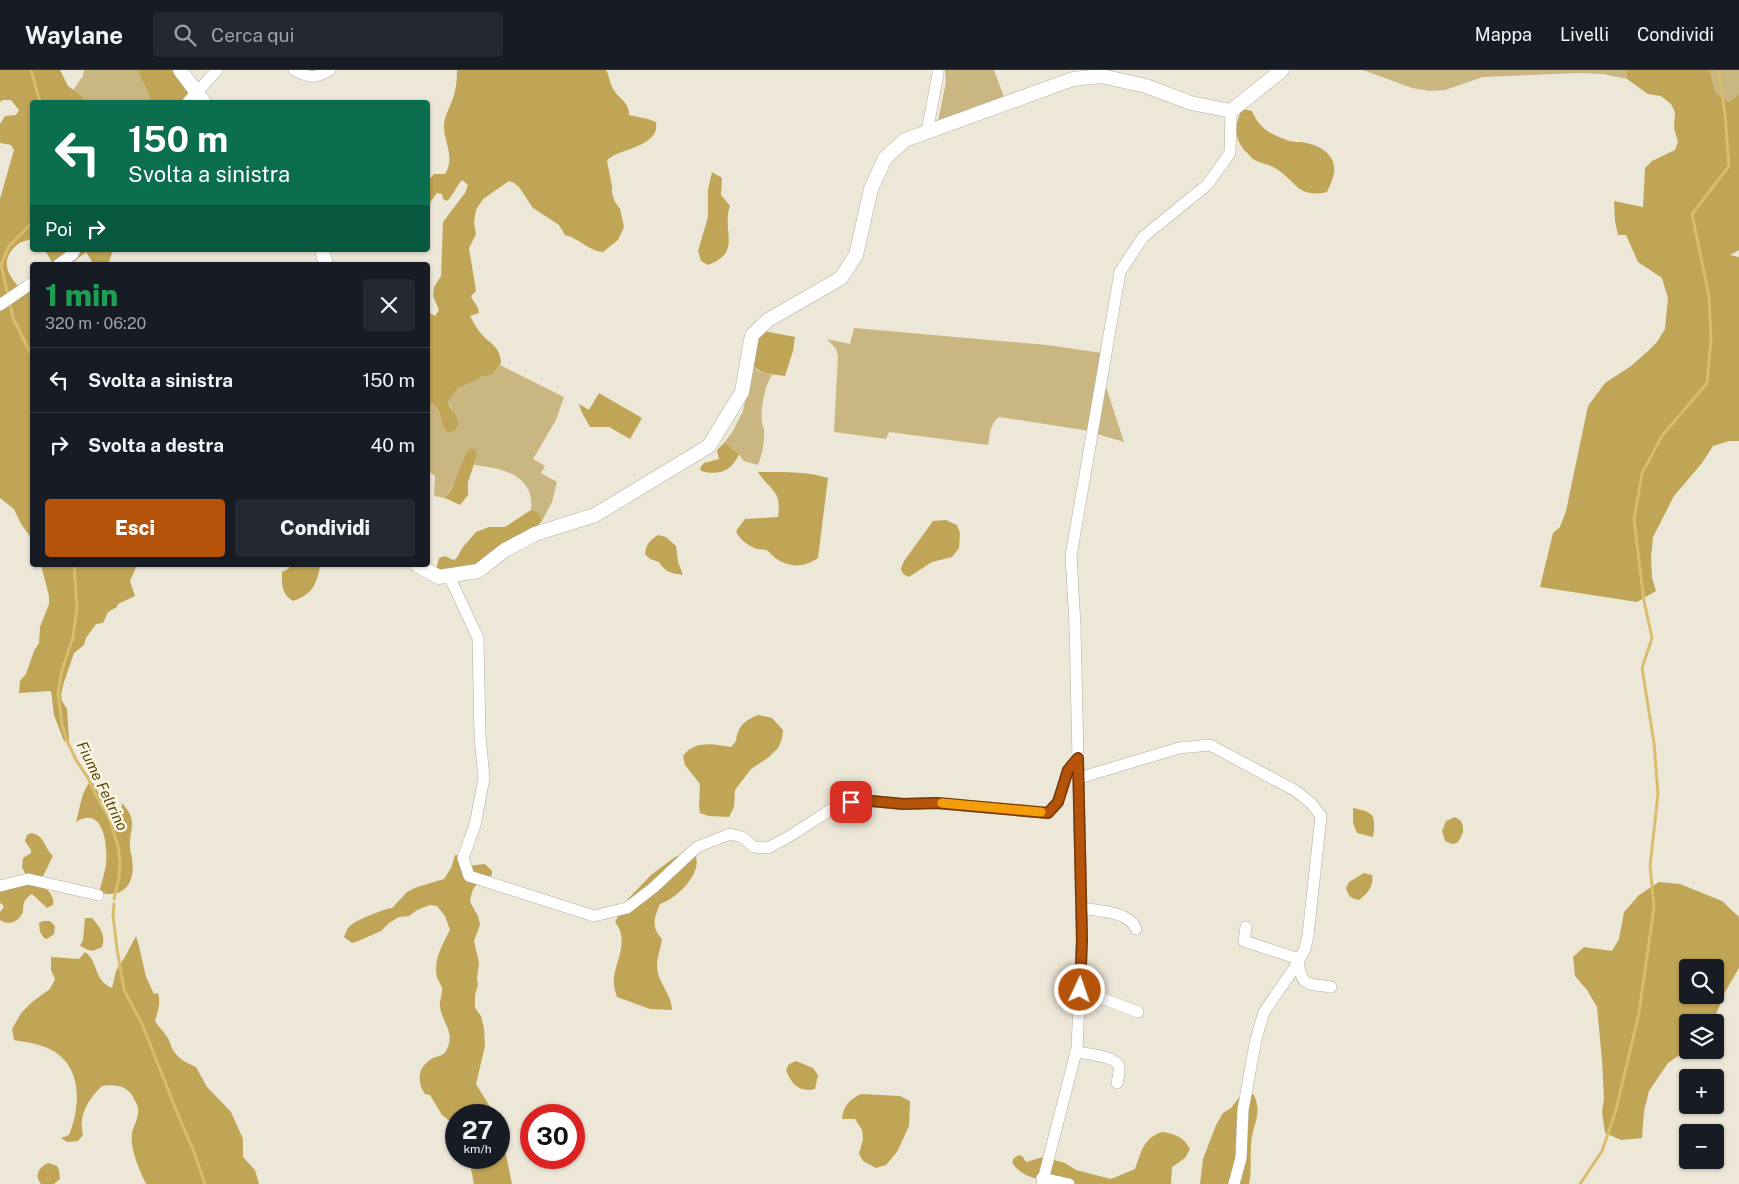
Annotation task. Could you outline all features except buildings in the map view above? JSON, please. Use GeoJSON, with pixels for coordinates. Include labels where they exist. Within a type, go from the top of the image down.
{"type":"FeatureCollection","features":[{"type":"Feature","properties":{"kind":"street"},"geometry":{"type":"LineString","coordinates":[[180,70],[196,100],[216,70]]}},
{"type":"Feature","properties":{"kind":"street"},"geometry":{"type":"LineString","coordinates":[[294,70],[310,77],[330,70]]}},
{"type":"Feature","properties":{"kind":"street"},"geometry":{"type":"LineString","coordinates":[[927,132],[938,70]]}},
{"type":"Feature","properties":{"kind":"street"},"geometry":{"type":"LineString","coordinates":[[1069,1184],[1042,1181],[1076,1052],[1080,990],[1082,940],[1075,625],[1071,556],[1120,272],[1143,237],[1207,185],[1230,153],[1231,112],[1282,70]]}},
{"type":"Feature","properties":{"kind":"street"},"geometry":{"type":"LineString","coordinates":[[421,567],[439,577],[478,571],[505,550],[535,534],[595,514],[709,446],[742,392],[752,336],[768,320],[841,278],[856,255],[871,189],[886,158],[906,140],[1073,79],[1101,76],[1113,75],[1191,103],[1231,112]]}},
{"type":"Feature","properties":{"kind":"street"},"geometry":{"type":"LineString","coordinates":[[62,262],[74,252]]}},
{"type":"Feature","properties":{"kind":"street"},"geometry":{"type":"LineString","coordinates":[[0,305],[30,283]]}},
{"type":"Feature","properties":{"kind":"street"},"geometry":{"type":"LineString","coordinates":[[450,576],[478,638],[480,736],[484,778],[475,825],[463,858],[469,876],[594,916],[627,908],[653,888],[697,847],[730,834],[742,837],[754,847],[768,848],[840,803],[861,800],[903,804],[937,803],[1048,813],[1058,802],[1068,770],[1078,758]]}},
{"type":"Feature","properties":{"kind":"street"},"geometry":{"type":"LineString","coordinates":[[1078,778],[1179,748],[1210,745],[1296,791],[1311,803],[1321,816],[1305,949],[1264,1012],[1256,1039],[1243,1110],[1241,1158],[1234,1184]]}},
{"type":"Feature","properties":{"kind":"street"},"geometry":{"type":"LineString","coordinates":[[0,886],[28,879],[98,895]]}},
{"type":"Feature","properties":{"kind":"street"},"geometry":{"type":"LineString","coordinates":[[1081,908],[1126,917],[1134,923],[1136,929]]}},
{"type":"Feature","properties":{"kind":"street"},"geometry":{"type":"LineString","coordinates":[[1246,927],[1244,941],[1298,961]]}},
{"type":"Feature","properties":{"kind":"street"},"geometry":{"type":"LineString","coordinates":[[1298,961],[1301,978],[1306,982],[1331,987]]}},
{"type":"Feature","properties":{"kind":"street"},"geometry":{"type":"LineString","coordinates":[[1080,990],[1138,1012]]}},
{"type":"Feature","properties":{"kind":"street"},"geometry":{"type":"LineString","coordinates":[[1076,1052],[1112,1059],[1118,1062],[1120,1068],[1117,1082]]}},
{"type":"Feature","properties":{"kind":"shaded area"},"geometry":{"type":"Polygon","coordinates":[[[0,70],[60,70],[68,86],[83,97],[84,100],[30,100],[30,239],[12,249],[7,260],[8,272],[20,288],[30,281],[30,536],[21,524],[14,509],[0,498],[0,199],[14,150],[11,145],[0,143],[0,124],[5,116],[16,115],[19,110],[11,100],[0,102],[0,70]]]}},
{"type":"Feature","properties":{"kind":"shaded area"},"geometry":{"type":"Polygon","coordinates":[[[84,70],[137,70],[150,100],[84,100],[83,97],[73,90],[83,76],[84,70]]]}},
{"type":"Feature","properties":{"kind":"shaded area"},"geometry":{"type":"Polygon","coordinates":[[[137,70],[178,70],[198,100],[150,100],[137,70]]]}},
{"type":"Feature","properties":{"kind":"shaded area"},"geometry":{"type":"Polygon","coordinates":[[[457,70],[606,70],[613,90],[626,105],[629,115],[656,122],[656,131],[645,143],[611,157],[607,161],[612,193],[620,209],[624,227],[618,240],[603,252],[565,235],[559,225],[533,208],[519,187],[514,183],[509,181],[483,199],[476,210],[474,222],[476,234],[469,248],[476,291],[471,296],[479,313],[470,316],[482,335],[496,348],[501,363],[494,373],[489,376],[482,376],[458,388],[448,401],[456,415],[458,426],[454,431],[448,432],[443,426],[439,410],[434,404],[430,405],[430,313],[435,316],[439,310],[433,296],[434,287],[441,276],[443,222],[465,193],[468,185],[462,180],[447,201],[443,199],[442,194],[437,193],[430,204],[430,179],[434,174],[445,174],[448,167],[449,155],[444,124],[456,82],[457,70]]]}},
{"type":"Feature","properties":{"kind":"shaded area"},"geometry":{"type":"Polygon","coordinates":[[[945,70],[994,70],[1005,100],[937,126],[946,82],[945,70]]]}},
{"type":"Feature","properties":{"kind":"shaded area"},"geometry":{"type":"Polygon","coordinates":[[[1363,70],[1626,70],[1627,79],[1603,74],[1577,73],[1483,77],[1445,90],[1430,91],[1412,88],[1363,70]]]}},
{"type":"Feature","properties":{"kind":"shaded area"},"geometry":{"type":"Polygon","coordinates":[[[1626,70],[1710,70],[1715,92],[1729,102],[1739,94],[1739,250],[1730,255],[1739,257],[1739,441],[1729,441],[1713,446],[1702,463],[1674,496],[1653,537],[1651,557],[1652,578],[1656,591],[1637,602],[1540,587],[1553,533],[1560,527],[1566,511],[1588,406],[1605,383],[1631,366],[1648,351],[1657,342],[1665,329],[1668,298],[1662,278],[1638,262],[1626,235],[1618,235],[1614,201],[1643,207],[1645,168],[1652,161],[1675,150],[1678,142],[1674,128],[1675,112],[1671,104],[1661,96],[1648,94],[1627,79],[1626,70]]]}},
{"type":"Feature","properties":{"kind":"shaded area"},"geometry":{"type":"Polygon","coordinates":[[[1710,70],[1739,70],[1739,94],[1729,102],[1715,92],[1710,70]]]}},
{"type":"Feature","properties":{"kind":"shaded area"},"geometry":{"type":"Polygon","coordinates":[[[1242,109],[1252,111],[1258,122],[1275,135],[1289,141],[1304,142],[1324,150],[1334,164],[1332,181],[1327,192],[1309,193],[1303,191],[1275,168],[1251,157],[1241,146],[1237,136],[1236,130],[1242,109]]]}},
{"type":"Feature","properties":{"kind":"shaded area"},"geometry":{"type":"Polygon","coordinates":[[[712,172],[722,178],[721,195],[730,206],[728,215],[729,240],[725,254],[719,260],[708,265],[701,261],[698,251],[708,217],[708,190],[712,172]]]}},
{"type":"Feature","properties":{"kind":"shaded area"},"geometry":{"type":"Polygon","coordinates":[[[46,252],[86,252],[74,262],[52,262],[46,252]]]}},
{"type":"Feature","properties":{"kind":"shaded area"},"geometry":{"type":"Polygon","coordinates":[[[86,252],[112,252],[109,262],[92,262],[86,252]]]}},
{"type":"Feature","properties":{"kind":"shaded area"},"geometry":{"type":"Polygon","coordinates":[[[854,328],[1047,345],[1102,353],[1090,431],[999,417],[992,426],[988,445],[889,432],[886,439],[834,432],[838,356],[836,349],[827,339],[850,344],[854,328]]]}},
{"type":"Feature","properties":{"kind":"shaded area"},"geometry":{"type":"Polygon","coordinates":[[[764,331],[795,337],[793,351],[785,376],[760,371],[753,365],[757,338],[764,331]]]}},
{"type":"Feature","properties":{"kind":"shaded area"},"geometry":{"type":"Polygon","coordinates":[[[500,365],[564,397],[556,420],[533,459],[545,466],[541,473],[557,482],[552,502],[542,521],[538,514],[531,510],[531,498],[528,489],[522,481],[505,471],[474,465],[476,458],[456,480],[445,498],[434,496],[435,476],[430,472],[430,405],[434,404],[438,407],[445,429],[452,409],[448,401],[458,388],[482,376],[489,376],[500,365]]]}},
{"type":"Feature","properties":{"kind":"shaded area"},"geometry":{"type":"Polygon","coordinates":[[[753,365],[758,371],[772,375],[762,404],[764,439],[758,465],[744,461],[736,451],[724,443],[733,431],[743,411],[753,365]]]}},
{"type":"Feature","properties":{"kind":"shaded area"},"geometry":{"type":"Polygon","coordinates":[[[1106,387],[1124,442],[1097,434],[1106,387]]]}},
{"type":"Feature","properties":{"kind":"shaded area"},"geometry":{"type":"Polygon","coordinates":[[[599,393],[642,418],[630,439],[609,427],[590,427],[579,404],[589,410],[599,393]]]}},
{"type":"Feature","properties":{"kind":"shaded area"},"geometry":{"type":"Polygon","coordinates":[[[726,441],[725,443],[739,454],[733,465],[724,471],[714,473],[701,471],[700,468],[704,463],[719,459],[717,450],[726,441]]]}},
{"type":"Feature","properties":{"kind":"shaded area"},"geometry":{"type":"Polygon","coordinates":[[[472,448],[476,451],[476,458],[468,482],[468,495],[460,505],[445,498],[452,488],[467,451],[472,448]]]}},
{"type":"Feature","properties":{"kind":"shaded area"},"geometry":{"type":"Polygon","coordinates":[[[758,472],[803,473],[828,478],[818,558],[807,564],[790,565],[779,561],[767,550],[750,546],[739,537],[736,531],[745,519],[778,517],[777,496],[758,472]]]}},
{"type":"Feature","properties":{"kind":"shaded area"},"geometry":{"type":"Polygon","coordinates":[[[531,510],[538,514],[542,521],[535,528],[476,567],[440,572],[436,570],[439,558],[445,556],[453,560],[456,559],[463,547],[476,532],[489,527],[505,527],[531,510]]]}},
{"type":"Feature","properties":{"kind":"shaded area"},"geometry":{"type":"Polygon","coordinates":[[[946,520],[957,525],[960,533],[959,548],[952,557],[932,562],[909,577],[903,574],[901,569],[904,561],[933,521],[946,520]]]}},
{"type":"Feature","properties":{"kind":"shaded area"},"geometry":{"type":"Polygon","coordinates":[[[658,535],[666,537],[676,546],[678,562],[683,575],[672,573],[659,562],[650,559],[645,554],[649,543],[658,535]]]}},
{"type":"Feature","properties":{"kind":"shaded area"},"geometry":{"type":"Polygon","coordinates":[[[42,567],[136,567],[130,581],[135,596],[118,604],[117,607],[108,612],[103,623],[96,624],[86,638],[84,645],[74,653],[61,695],[67,709],[69,741],[64,741],[54,715],[51,691],[19,693],[20,681],[26,674],[34,651],[39,643],[40,627],[49,604],[49,596],[42,567]]]}},
{"type":"Feature","properties":{"kind":"shaded area"},"geometry":{"type":"Polygon","coordinates":[[[290,567],[320,567],[315,584],[309,592],[293,601],[286,595],[283,588],[282,572],[290,567]]]}},
{"type":"Feature","properties":{"kind":"shaded area"},"geometry":{"type":"Polygon","coordinates":[[[758,715],[772,718],[783,730],[778,748],[769,757],[751,769],[735,790],[734,807],[729,817],[709,816],[700,813],[700,784],[685,765],[683,756],[693,747],[699,745],[711,744],[731,747],[736,741],[738,732],[744,723],[758,715]]]}},
{"type":"Feature","properties":{"kind":"shaded area"},"geometry":{"type":"Polygon","coordinates":[[[90,782],[94,784],[101,797],[108,804],[121,812],[122,803],[132,820],[130,848],[133,868],[132,875],[126,888],[115,894],[99,892],[106,865],[105,839],[102,830],[93,819],[85,818],[76,822],[83,796],[90,782]]]}},
{"type":"Feature","properties":{"kind":"shaded area"},"geometry":{"type":"Polygon","coordinates":[[[1353,808],[1365,811],[1372,816],[1374,819],[1373,837],[1357,833],[1353,823],[1353,808]]]}},
{"type":"Feature","properties":{"kind":"shaded area"},"geometry":{"type":"Polygon","coordinates":[[[1455,817],[1461,821],[1463,830],[1457,843],[1452,844],[1445,841],[1442,831],[1446,821],[1455,817]]]}},
{"type":"Feature","properties":{"kind":"shaded area"},"geometry":{"type":"Polygon","coordinates":[[[31,833],[36,834],[42,839],[53,856],[41,880],[27,877],[22,867],[23,858],[31,853],[25,841],[27,835],[31,833]]]}},
{"type":"Feature","properties":{"kind":"shaded area"},"geometry":{"type":"Polygon","coordinates":[[[686,853],[695,854],[697,861],[696,869],[687,884],[680,891],[660,904],[655,922],[656,930],[662,939],[657,963],[658,972],[670,999],[672,1010],[650,1009],[617,997],[614,980],[622,942],[615,922],[628,899],[651,875],[675,857],[686,853]]]}},
{"type":"Feature","properties":{"kind":"shaded area"},"geometry":{"type":"Polygon","coordinates":[[[455,855],[462,856],[468,866],[485,864],[492,871],[492,875],[474,887],[470,902],[478,916],[480,925],[474,941],[479,963],[475,1008],[481,1016],[485,1046],[476,1084],[488,1104],[445,1104],[445,1117],[430,1095],[425,1094],[422,1089],[420,1074],[428,1061],[445,1053],[450,1039],[440,1007],[442,988],[436,971],[439,952],[450,930],[445,916],[437,906],[430,905],[417,910],[409,916],[399,917],[381,931],[356,942],[352,943],[344,937],[348,928],[353,924],[370,915],[392,908],[407,892],[417,887],[444,879],[451,868],[455,855]]]}},
{"type":"Feature","properties":{"kind":"shaded area"},"geometry":{"type":"Polygon","coordinates":[[[1364,873],[1372,875],[1371,886],[1368,892],[1359,900],[1354,899],[1349,895],[1346,888],[1349,882],[1364,873]]]}},
{"type":"Feature","properties":{"kind":"shaded area"},"geometry":{"type":"Polygon","coordinates":[[[1659,882],[1680,884],[1722,901],[1739,917],[1739,968],[1724,994],[1724,959],[1679,959],[1679,1004],[1720,1004],[1716,1014],[1679,1014],[1679,1055],[1668,1063],[1649,1091],[1644,1111],[1642,1138],[1621,1140],[1605,1133],[1602,1112],[1604,1098],[1597,1007],[1587,990],[1575,976],[1573,957],[1584,947],[1612,951],[1619,939],[1624,912],[1639,895],[1659,882]]]}},
{"type":"Feature","properties":{"kind":"shaded area"},"geometry":{"type":"Polygon","coordinates":[[[31,883],[42,884],[49,891],[52,896],[53,905],[47,908],[32,894],[26,900],[23,912],[16,921],[7,923],[0,920],[0,912],[4,907],[0,903],[0,890],[31,883]]]}},
{"type":"Feature","properties":{"kind":"shaded area"},"geometry":{"type":"Polygon","coordinates":[[[85,918],[92,918],[100,928],[103,935],[102,947],[90,951],[80,946],[83,940],[85,918]]]}},
{"type":"Feature","properties":{"kind":"shaded area"},"geometry":{"type":"Polygon","coordinates":[[[50,921],[55,926],[54,934],[47,939],[40,932],[39,923],[50,921]]]}},
{"type":"Feature","properties":{"kind":"shaded area"},"geometry":{"type":"Polygon","coordinates":[[[136,936],[146,977],[154,994],[158,993],[159,997],[159,1007],[155,1021],[168,1038],[179,1058],[196,1067],[207,1087],[231,1112],[243,1139],[243,1157],[255,1170],[259,1184],[146,1184],[139,1169],[132,1144],[132,1131],[138,1114],[138,1106],[131,1094],[121,1086],[102,1086],[92,1097],[83,1114],[83,1135],[78,1141],[67,1142],[61,1138],[69,1135],[76,1110],[76,1084],[72,1073],[66,1062],[57,1053],[45,1047],[14,1040],[12,1029],[21,1013],[50,989],[55,979],[51,970],[51,957],[79,959],[85,952],[102,980],[112,988],[116,971],[136,936]]]}},
{"type":"Feature","properties":{"kind":"shaded area"},"geometry":{"type":"Polygon","coordinates":[[[796,1061],[813,1068],[818,1075],[815,1089],[805,1090],[793,1083],[786,1070],[789,1064],[796,1061]]]}},
{"type":"Feature","properties":{"kind":"shaded area"},"geometry":{"type":"Polygon","coordinates":[[[1244,1091],[1254,1095],[1257,1109],[1252,1138],[1249,1184],[1200,1184],[1203,1159],[1216,1125],[1223,1113],[1231,1108],[1244,1091]]]}},
{"type":"Feature","properties":{"kind":"shaded area"},"geometry":{"type":"Polygon","coordinates":[[[861,1094],[900,1096],[910,1101],[909,1126],[897,1152],[886,1165],[876,1168],[863,1161],[859,1154],[863,1139],[862,1130],[855,1119],[842,1119],[847,1104],[861,1094]]]}},
{"type":"Feature","properties":{"kind":"shaded area"},"geometry":{"type":"Polygon","coordinates":[[[1162,1132],[1179,1137],[1190,1149],[1185,1158],[1172,1167],[1171,1184],[1043,1184],[1039,1179],[1028,1176],[1020,1171],[1012,1162],[1019,1155],[1026,1162],[1043,1157],[1065,1163],[1076,1170],[1111,1179],[1135,1169],[1147,1142],[1162,1132]]]}},
{"type":"Feature","properties":{"kind":"shaded area"},"geometry":{"type":"Polygon","coordinates":[[[48,1163],[57,1166],[60,1179],[54,1184],[41,1184],[38,1172],[48,1163]]]}},
{"type":"Feature","properties":{"kind":"shaded area"},"geometry":{"type":"Polygon","coordinates":[[[471,1169],[509,1169],[512,1184],[474,1184],[471,1169]]]}},
{"type":"Feature","properties":{"kind":"waterway","name":"Fiume Feltrino"},"geometry":{"type":"LineString","coordinates":[[31,70],[39,100]]}},
{"type":"Feature","properties":{"kind":"waterway"},"geometry":{"type":"LineString","coordinates":[[1580,1184],[1602,1151],[1616,1110],[1639,1013],[1654,907],[1650,866],[1658,794],[1654,743],[1642,668],[1652,638],[1644,601],[1634,520],[1642,473],[1662,436],[1707,383],[1711,338],[1709,296],[1692,214],[1729,166],[1725,114],[1718,70]]}},
{"type":"Feature","properties":{"kind":"waterway","name":"Fiume Feltrino"},"geometry":{"type":"LineString","coordinates":[[8,295],[1,265],[9,246],[30,225]]}},
{"type":"Feature","properties":{"kind":"waterway","name":"Fiume Feltrino"},"geometry":{"type":"LineString","coordinates":[[10,304],[13,318],[30,352]]}},
{"type":"Feature","properties":{"kind":"waterway","name":"Fiume Feltrino"},"geometry":{"type":"LineString","coordinates":[[74,567],[77,608],[73,637],[62,670],[58,693],[62,724],[67,741],[110,820],[118,846],[120,861],[119,878],[114,899]]}},
{"type":"Feature","properties":{"kind":"waterway","name":"Fiume Feltrino"},"geometry":{"type":"LineString","coordinates":[[114,904],[113,915],[124,990],[142,1024],[205,1184]]}},
{"type":"Feature","properties":{"kind":"slow traffic"},"geometry":{"type":"LineString","coordinates":[[942,803],[1041,812]]}},
{"type":"Feature","properties":{"kind":"route"},"geometry":{"type":"LineString","coordinates":[[851,802],[861,800],[903,804],[937,803],[1048,813],[1058,802],[1068,770],[1078,758],[1082,940],[1080,990]]}}]}
